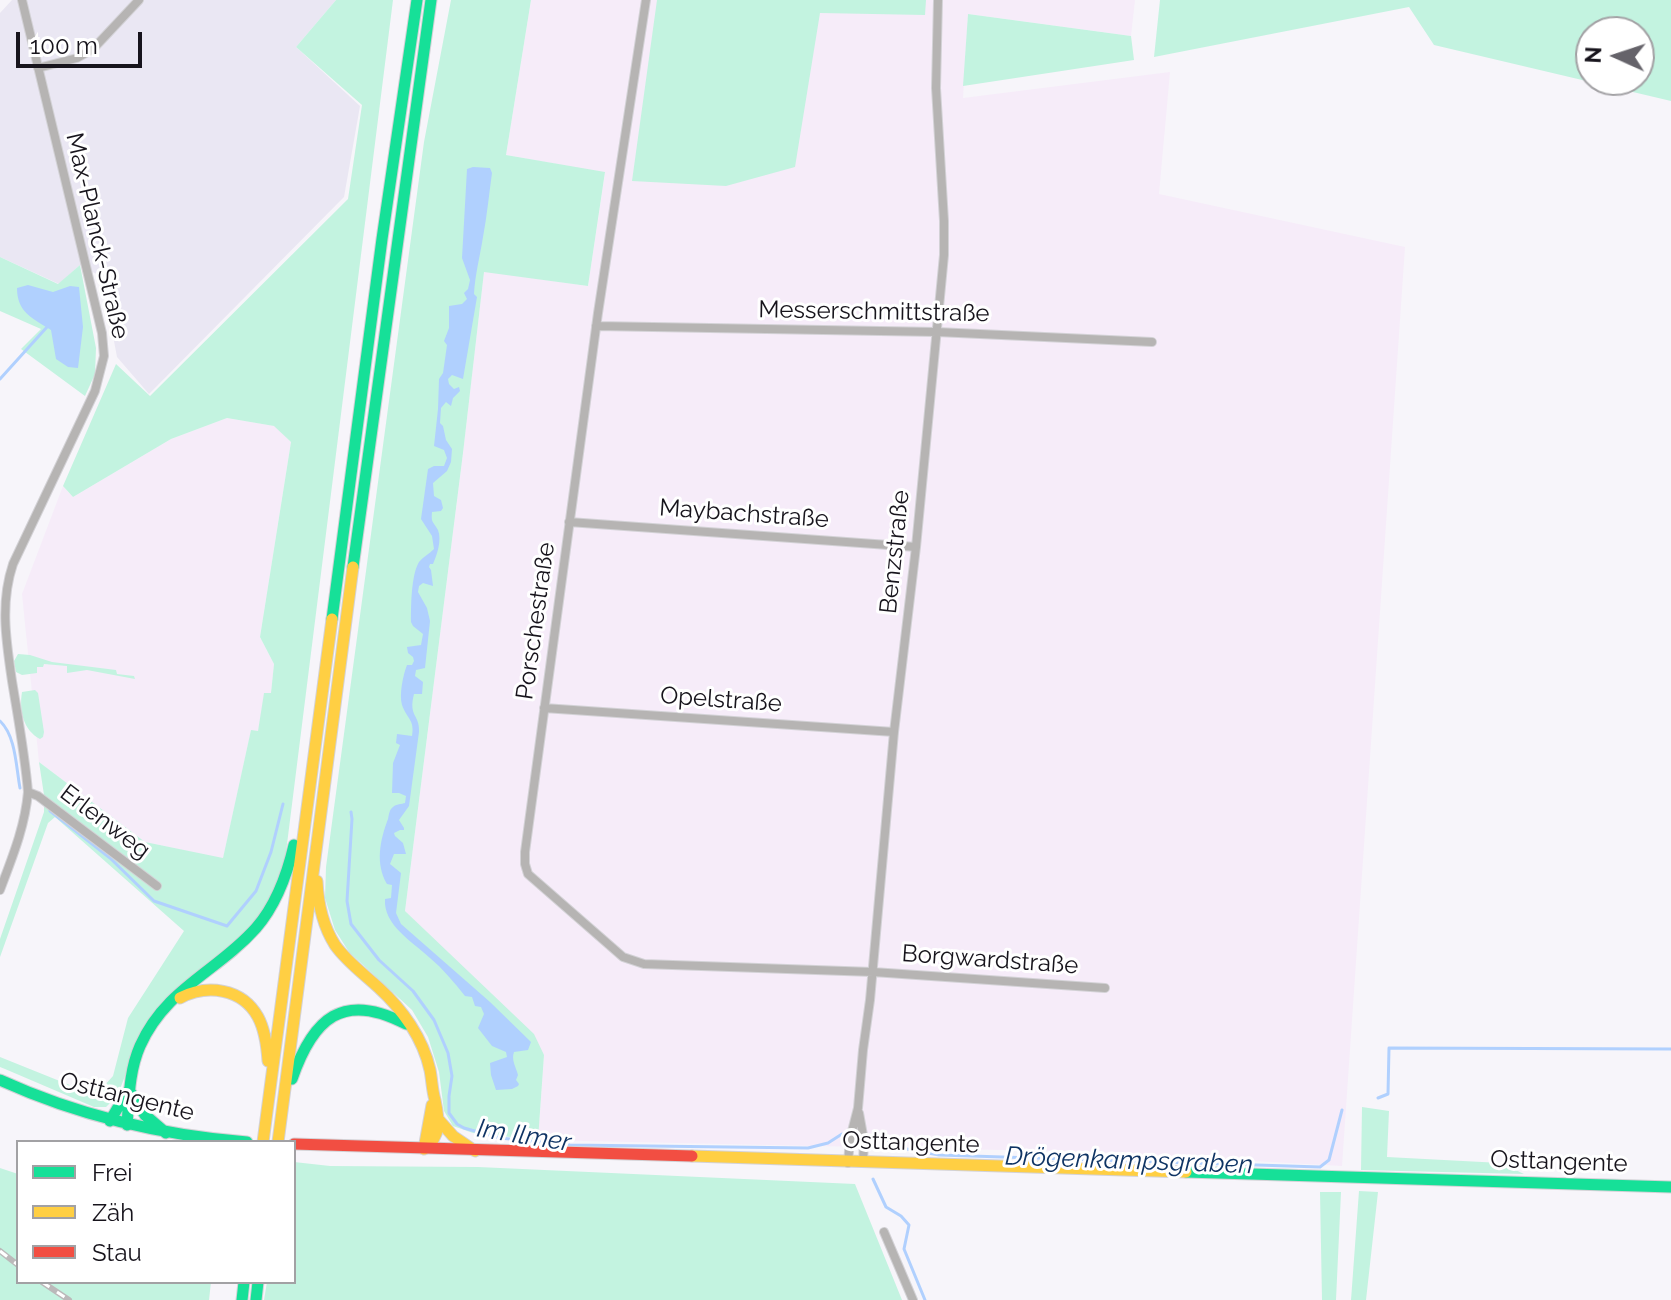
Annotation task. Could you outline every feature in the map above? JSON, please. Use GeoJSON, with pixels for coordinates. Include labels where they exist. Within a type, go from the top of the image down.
{"type":"FeatureCollection","features":[{"type":"Feature","properties":{"kind":"main road"},"geometry":{"type":"LineString","coordinates":[[263,1140],[382,239],[417,0]]}},
{"type":"Feature","properties":{"kind":"main road"},"geometry":{"type":"LineString","coordinates":[[278,1140],[383,340],[431,0]]}},
{"type":"Feature","properties":{"kind":"main road"},"geometry":{"type":"LineString","coordinates":[[127,1125],[134,1063],[160,1014],[193,980],[250,936],[265,918],[281,887],[291,858],[313,763]]}},
{"type":"Feature","properties":{"kind":"main road"},"geometry":{"type":"LineString","coordinates":[[315,853],[318,895],[330,936],[350,962],[391,999],[412,1030],[428,1063],[438,1119],[437,1137],[424,1149]]}},
{"type":"Feature","properties":{"kind":"main road"},"geometry":{"type":"LineString","coordinates":[[160,1014],[185,995],[203,989],[226,992],[248,1004],[257,1014],[266,1040],[270,1093]]}},
{"type":"Feature","properties":{"kind":"main road"},"geometry":{"type":"LineString","coordinates":[[286,1095],[301,1053],[316,1029],[332,1017],[348,1010],[369,1009],[395,1018],[412,1030]]}},
{"type":"Feature","properties":{"kind":"main road","name":"Osttangente"},"geometry":{"type":"LineString","coordinates":[[0,1080],[58,1105],[110,1121],[166,1133],[222,1140]]}},
{"type":"Feature","properties":{"kind":"main road"},"geometry":{"type":"LineString","coordinates":[[110,1121],[129,1089]]}},
{"type":"Feature","properties":{"kind":"main road"},"geometry":{"type":"LineString","coordinates":[[129,1089],[142,1114],[166,1133]]}},
{"type":"Feature","properties":{"kind":"main road"},"geometry":{"type":"LineString","coordinates":[[424,1149],[433,1097]]}},
{"type":"Feature","properties":{"kind":"main road"},"geometry":{"type":"LineString","coordinates":[[438,1119],[453,1136],[475,1151]]}},
{"type":"Feature","properties":{"kind":"main road","name":"Osttangente"},"geometry":{"type":"LineString","coordinates":[[296,1144],[1671,1187]]}},
{"type":"Feature","properties":{"kind":"street","name":"Max-Planck-Straße"},"geometry":{"type":"LineString","coordinates":[[0,890],[22,831],[28,792],[2,604],[13,564],[95,391],[104,356],[102,333],[22,0]]}},
{"type":"Feature","properties":{"kind":"street"},"geometry":{"type":"LineString","coordinates":[[38,68],[77,58],[93,49],[139,0]]}},
{"type":"Feature","properties":{"kind":"street","name":"Porschestraße"},"geometry":{"type":"LineString","coordinates":[[646,0],[596,326],[525,864],[528,874],[623,957],[632,961],[644,964],[873,972]]}},
{"type":"Feature","properties":{"kind":"street","name":"Benzstraße"},"geometry":{"type":"LineString","coordinates":[[848,1163],[858,1108],[873,972],[894,732],[916,547],[945,238],[936,88],[938,0]]}},
{"type":"Feature","properties":{"kind":"street","name":"Messerschmittstraße"},"geometry":{"type":"LineString","coordinates":[[596,326],[937,332],[1152,342]]}},
{"type":"Feature","properties":{"kind":"street","name":"Maybachstraße"},"geometry":{"type":"LineString","coordinates":[[569,522],[916,547]]}},
{"type":"Feature","properties":{"kind":"street","name":"Opelstraße"},"geometry":{"type":"LineString","coordinates":[[544,708],[894,732]]}},
{"type":"Feature","properties":{"kind":"street","name":"Erlenweg"},"geometry":{"type":"LineString","coordinates":[[28,792],[38,796],[157,886]]}},
{"type":"Feature","properties":{"kind":"street","name":"Borgwardstraße"},"geometry":{"type":"LineString","coordinates":[[873,972],[1105,988]]}},
{"type":"Feature","properties":{"kind":"street","name":"Benzstraße"},"geometry":{"type":"LineString","coordinates":[[858,1108],[864,1141],[863,1163]]}},
{"type":"Feature","properties":{"kind":"street"},"geometry":{"type":"LineString","coordinates":[[884,1232],[913,1300]]}},
{"type":"Feature","properties":{"kind":"shaded area"},"geometry":{"type":"Polygon","coordinates":[[[12,0],[336,0],[296,47],[360,106],[344,197],[149,394],[117,357],[102,277],[80,265],[59,284],[0,257],[0,13],[12,0]]]}},
{"type":"Feature","properties":{"kind":"shaded area"},"geometry":{"type":"Polygon","coordinates":[[[531,0],[1135,0],[1131,36],[968,14],[963,98],[1170,72],[1159,194],[1405,247],[1342,1166],[1095,1152],[538,1140],[544,1055],[405,911],[484,271],[588,286],[605,173],[506,155],[531,0]]]}},
{"type":"Feature","properties":{"kind":"shaded area"},"geometry":{"type":"Polygon","coordinates":[[[227,418],[275,426],[291,442],[260,637],[274,664],[271,694],[258,731],[251,731],[223,859],[145,842],[39,762],[22,594],[63,486],[73,497],[171,439],[227,418]]]}},
{"type":"Feature","properties":{"kind":"green space"},"geometry":{"type":"Polygon","coordinates":[[[336,0],[393,0],[286,852],[279,883],[262,914],[138,1042],[113,1100],[106,1107],[94,1107],[0,1067],[0,1057],[87,1092],[103,1087],[113,1076],[128,1018],[184,931],[55,817],[48,823],[0,957],[0,939],[44,812],[39,762],[145,842],[223,858],[251,730],[258,731],[264,693],[271,693],[274,664],[260,637],[291,442],[274,426],[227,418],[171,439],[73,497],[63,486],[116,364],[150,396],[348,199],[362,105],[296,47],[336,0]]]}},
{"type":"Feature","properties":{"kind":"green space"},"geometry":{"type":"Polygon","coordinates":[[[451,0],[531,0],[506,155],[605,172],[588,286],[484,272],[405,911],[534,1034],[544,1055],[538,1140],[473,1133],[453,1126],[444,1111],[439,1072],[428,1037],[412,1010],[349,952],[335,930],[325,898],[326,867],[424,142],[451,0]]]}},
{"type":"Feature","properties":{"kind":"green space"},"geometry":{"type":"Polygon","coordinates":[[[657,0],[926,0],[925,15],[820,13],[795,167],[726,186],[632,181],[657,0]]]}},
{"type":"Feature","properties":{"kind":"green space"},"geometry":{"type":"Polygon","coordinates":[[[1160,0],[1671,0],[1671,101],[1650,96],[1655,96],[1655,16],[1575,16],[1575,78],[1434,45],[1409,7],[1154,57],[1160,0]]]}},
{"type":"Feature","properties":{"kind":"green space"},"geometry":{"type":"Polygon","coordinates":[[[968,14],[1131,36],[1134,60],[963,86],[968,14]]]}},
{"type":"Feature","properties":{"kind":"green space"},"geometry":{"type":"Polygon","coordinates":[[[0,257],[58,284],[80,265],[96,348],[95,374],[85,396],[21,349],[41,329],[0,311],[0,257]]]}},
{"type":"Feature","properties":{"kind":"green space"},"geometry":{"type":"Polygon","coordinates":[[[18,654],[52,662],[116,670],[117,674],[134,676],[135,679],[87,670],[67,673],[67,666],[44,664],[37,667],[37,673],[22,675],[16,672],[14,661],[18,654]]]}},
{"type":"Feature","properties":{"kind":"green space"},"geometry":{"type":"Polygon","coordinates":[[[35,690],[44,732],[40,739],[26,725],[21,706],[22,692],[35,690]]]}},
{"type":"Feature","properties":{"kind":"green space"},"geometry":{"type":"Polygon","coordinates":[[[1362,1107],[1389,1111],[1387,1157],[1501,1163],[1524,1174],[1361,1170],[1362,1107]]]}},
{"type":"Feature","properties":{"kind":"green space"},"geometry":{"type":"Polygon","coordinates":[[[296,1162],[330,1166],[478,1167],[855,1184],[902,1300],[264,1300],[267,1284],[296,1284],[296,1162]]]}},
{"type":"Feature","properties":{"kind":"green space"},"geometry":{"type":"Polygon","coordinates":[[[0,1168],[16,1173],[16,1284],[211,1284],[209,1300],[0,1300],[0,1168]]]}},
{"type":"Feature","properties":{"kind":"green space"},"geometry":{"type":"Polygon","coordinates":[[[1359,1191],[1378,1192],[1366,1300],[1351,1300],[1359,1191]]]}},
{"type":"Feature","properties":{"kind":"green space"},"geometry":{"type":"Polygon","coordinates":[[[1320,1192],[1341,1192],[1336,1300],[1322,1300],[1320,1192]]]}},
{"type":"Feature","properties":{"kind":"water"},"geometry":{"type":"Polygon","coordinates":[[[490,168],[492,173],[475,280],[474,294],[477,297],[463,379],[452,375],[448,379],[454,389],[459,387],[460,391],[453,398],[451,406],[446,402],[441,408],[440,423],[452,449],[451,462],[447,471],[433,483],[434,496],[441,500],[443,508],[432,512],[439,538],[436,556],[429,567],[433,586],[423,583],[418,592],[430,621],[425,668],[416,670],[415,676],[423,682],[422,694],[414,694],[413,701],[419,732],[409,806],[399,820],[404,830],[394,833],[403,843],[406,854],[394,854],[390,864],[401,873],[396,913],[401,924],[531,1042],[528,1050],[514,1052],[518,1086],[496,1090],[490,1063],[507,1057],[506,1052],[492,1046],[478,1028],[484,1014],[481,1007],[475,1006],[472,997],[465,996],[394,925],[385,899],[391,898],[392,885],[387,884],[383,876],[380,860],[390,811],[394,806],[405,803],[406,796],[392,793],[393,763],[400,745],[396,743],[397,734],[412,736],[401,691],[407,665],[412,665],[414,661],[407,647],[421,645],[423,634],[411,622],[412,591],[419,562],[434,549],[432,536],[421,519],[428,469],[444,466],[447,458],[444,450],[434,446],[439,379],[443,373],[447,345],[444,341],[449,328],[449,306],[462,304],[467,299],[464,293],[470,280],[462,258],[467,169],[490,168]]]}},
{"type":"Feature","properties":{"kind":"water"},"geometry":{"type":"Polygon","coordinates":[[[28,285],[53,292],[70,286],[79,287],[83,327],[78,368],[68,367],[56,359],[51,330],[23,309],[17,288],[28,285]]]}},
{"type":"Feature","properties":{"kind":"waterway"},"geometry":{"type":"LineString","coordinates":[[0,379],[47,327]]}},
{"type":"Feature","properties":{"kind":"waterway","name":"Im Ilmer"},"geometry":{"type":"LineString","coordinates":[[0,721],[12,743],[20,788]]}},
{"type":"Feature","properties":{"kind":"waterway","name":"Im Ilmer"},"geometry":{"type":"LineString","coordinates":[[50,811],[110,858],[154,901],[227,926],[256,891],[271,852],[283,804]]}},
{"type":"Feature","properties":{"kind":"waterway","name":"Im Ilmer"},"geometry":{"type":"LineString","coordinates":[[351,812],[347,901],[351,924],[379,960],[413,991],[434,1020],[448,1053],[452,1076],[449,1113],[457,1124],[500,1138],[570,1145],[808,1148],[828,1143],[842,1134]]}},
{"type":"Feature","properties":{"kind":"waterway","name":"Drögenkampsgraben"},"geometry":{"type":"LineString","coordinates":[[1378,1098],[1388,1094],[1389,1048],[1671,1049]]}},
{"type":"Feature","properties":{"kind":"waterway","name":"Drögenkampsgraben"},"geometry":{"type":"LineString","coordinates":[[879,1136],[896,1147],[939,1155],[1320,1167],[1329,1160],[1342,1110]]}},
{"type":"Feature","properties":{"kind":"waterway"},"geometry":{"type":"LineString","coordinates":[[873,1179],[886,1207],[909,1225],[904,1249],[925,1300]]}},
{"type":"Feature","properties":{"kind":"railway"},"geometry":{"type":"LineString","coordinates":[[0,1251],[16,1263]]}},
{"type":"Feature","properties":{"kind":"railway"},"geometry":{"type":"LineString","coordinates":[[45,1284],[69,1300]]}},
{"type":"Feature","properties":{"kind":"traffic: fast"},"geometry":{"type":"LineString","coordinates":[[332,619],[417,0]]}},
{"type":"Feature","properties":{"kind":"traffic: fast"},"geometry":{"type":"LineString","coordinates":[[353,567],[431,0]]}},
{"type":"Feature","properties":{"kind":"traffic: fast"},"geometry":{"type":"LineString","coordinates":[[127,1125],[134,1065],[151,1026],[178,995],[256,928],[280,889],[294,845]]}},
{"type":"Feature","properties":{"kind":"traffic: fast"},"geometry":{"type":"LineString","coordinates":[[292,1079],[310,1040],[333,1016],[365,1010],[406,1024]]}},
{"type":"Feature","properties":{"kind":"traffic: fast"},"geometry":{"type":"LineString","coordinates":[[0,1080],[60,1104],[120,1122],[226,1140]]}},
{"type":"Feature","properties":{"kind":"traffic: fast"},"geometry":{"type":"LineString","coordinates":[[110,1121],[127,1092]]}},
{"type":"Feature","properties":{"kind":"traffic: fast"},"geometry":{"type":"LineString","coordinates":[[131,1093],[145,1115],[166,1133]]}},
{"type":"Feature","properties":{"kind":"traffic: fast"},"geometry":{"type":"LineString","coordinates":[[1186,1172],[1671,1187]]}},
{"type":"Feature","properties":{"kind":"traffic: fast"},"geometry":{"type":"LineString","coordinates":[[242,1300],[244,1284]]}},
{"type":"Feature","properties":{"kind":"traffic: fast"},"geometry":{"type":"LineString","coordinates":[[256,1300],[258,1284]]}},
{"type":"Feature","properties":{"kind":"traffic: slow"},"geometry":{"type":"LineString","coordinates":[[278,1140],[353,567]]}},
{"type":"Feature","properties":{"kind":"traffic: slow"},"geometry":{"type":"LineString","coordinates":[[263,1140],[332,619]]}},
{"type":"Feature","properties":{"kind":"traffic: slow"},"geometry":{"type":"LineString","coordinates":[[317,881],[322,914],[335,945],[396,1005],[427,1058],[438,1120],[434,1139],[424,1149]]}},
{"type":"Feature","properties":{"kind":"traffic: slow"},"geometry":{"type":"LineString","coordinates":[[180,998],[212,990],[223,991],[243,1000],[258,1017],[268,1061]]}},
{"type":"Feature","properties":{"kind":"traffic: slow"},"geometry":{"type":"LineString","coordinates":[[424,1149],[432,1105]]}},
{"type":"Feature","properties":{"kind":"traffic: slow"},"geometry":{"type":"LineString","coordinates":[[438,1119],[453,1136],[475,1151]]}},
{"type":"Feature","properties":{"kind":"traffic: slow"},"geometry":{"type":"LineString","coordinates":[[692,1156],[1186,1172]]}},
{"type":"Feature","properties":{"kind":"traffic: jam"},"geometry":{"type":"LineString","coordinates":[[296,1144],[692,1156]]}}]}
